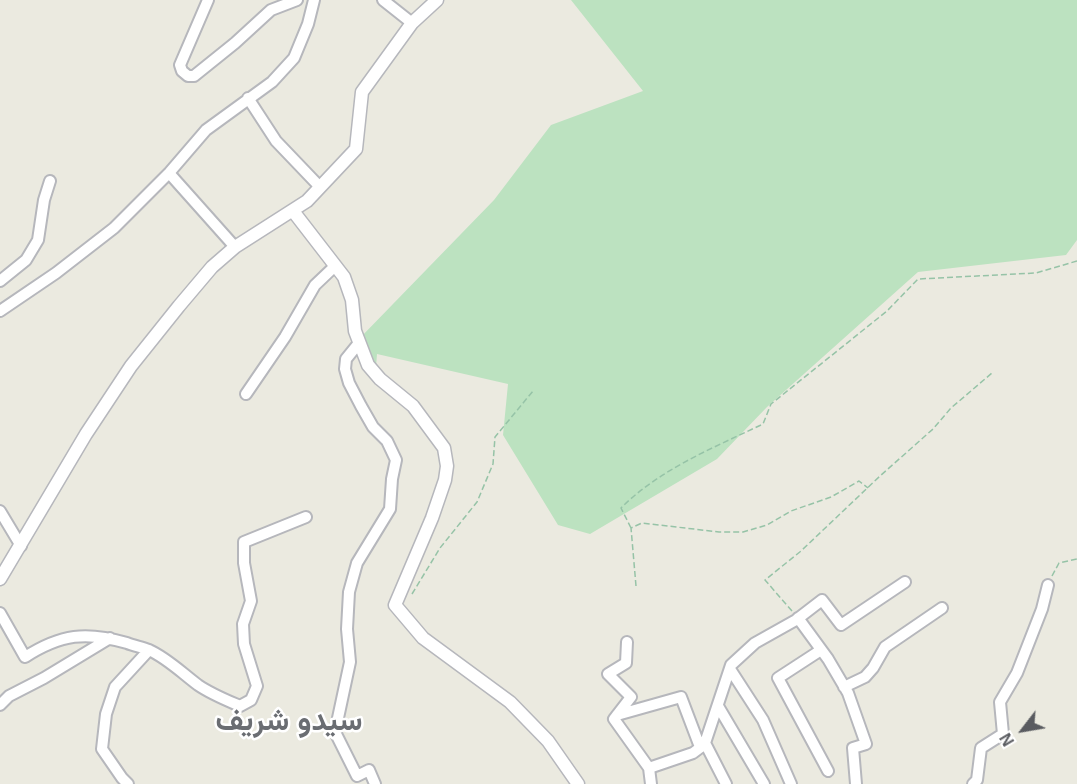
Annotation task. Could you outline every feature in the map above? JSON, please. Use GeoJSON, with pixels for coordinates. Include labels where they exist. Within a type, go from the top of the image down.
{"type":"FeatureCollection","features":[{"type":"Feature","properties":{"kind":"street"},"geometry":{"type":"LineString","coordinates":[[208,0],[180,65],[182,71],[188,76],[194,76],[235,44],[271,10],[297,0]]}},
{"type":"Feature","properties":{"kind":"street"},"geometry":{"type":"LineString","coordinates":[[0,311],[56,273],[114,228],[169,173],[206,130],[272,82],[294,58],[308,24],[314,0]]}},
{"type":"Feature","properties":{"kind":"street"},"geometry":{"type":"LineString","coordinates":[[383,0],[412,23]]}},
{"type":"Feature","properties":{"kind":"street"},"geometry":{"type":"LineString","coordinates":[[0,579],[86,434],[131,366],[212,267],[236,247],[307,201],[356,149],[362,92],[412,23],[437,0]]}},
{"type":"Feature","properties":{"kind":"street"},"geometry":{"type":"LineString","coordinates":[[248,98],[276,141],[320,187]]}},
{"type":"Feature","properties":{"kind":"street"},"geometry":{"type":"LineString","coordinates":[[169,173],[236,247]]}},
{"type":"Feature","properties":{"kind":"street"},"geometry":{"type":"LineString","coordinates":[[0,281],[26,260],[38,240],[44,200],[50,181]]}},
{"type":"Feature","properties":{"kind":"street"},"geometry":{"type":"LineString","coordinates":[[293,211],[344,277],[352,300],[355,330],[368,365],[380,379],[413,406],[444,448],[447,466],[445,480],[432,518],[395,605],[423,638],[510,702],[548,741],[578,784]]}},
{"type":"Feature","properties":{"kind":"street"},"geometry":{"type":"LineString","coordinates":[[246,394],[285,337],[315,285],[335,266]]}},
{"type":"Feature","properties":{"kind":"street"},"geometry":{"type":"LineString","coordinates":[[359,343],[346,359],[345,369],[349,382],[365,413],[387,441],[396,459],[390,509],[357,564],[349,592],[347,629],[350,662],[335,732],[357,776],[369,770],[375,784]]}},
{"type":"Feature","properties":{"kind":"street"},"geometry":{"type":"LineString","coordinates":[[0,511],[21,546]]}},
{"type":"Feature","properties":{"kind":"street"},"geometry":{"type":"LineString","coordinates":[[0,613],[25,657],[44,645],[68,637],[110,638],[149,650],[172,664],[200,686],[240,706],[251,700],[257,686],[244,644],[243,624],[251,601],[244,562],[244,542],[306,517]]}},
{"type":"Feature","properties":{"kind":"street"},"geometry":{"type":"LineString","coordinates":[[649,768],[693,753],[703,745],[731,665],[755,643],[798,618],[822,600],[841,625],[905,582]]}},
{"type":"Feature","properties":{"kind":"street"},"geometry":{"type":"LineString","coordinates":[[973,784],[977,780],[981,748],[1003,734],[1000,702],[1017,673],[1042,609],[1048,585]]}},
{"type":"Feature","properties":{"kind":"street"},"geometry":{"type":"LineString","coordinates":[[844,687],[865,677],[885,647],[942,608]]}},
{"type":"Feature","properties":{"kind":"street"},"geometry":{"type":"LineString","coordinates":[[798,618],[844,687],[866,744],[852,748],[856,784]]}},
{"type":"Feature","properties":{"kind":"street"},"geometry":{"type":"LineString","coordinates":[[0,705],[9,696],[110,638]]}},
{"type":"Feature","properties":{"kind":"street"},"geometry":{"type":"LineString","coordinates":[[627,642],[626,663],[608,674],[631,697],[614,719],[649,768],[651,784]]}},
{"type":"Feature","properties":{"kind":"street"},"geometry":{"type":"LineString","coordinates":[[128,784],[102,748],[105,714],[115,687],[149,650]]}},
{"type":"Feature","properties":{"kind":"street"},"geometry":{"type":"LineString","coordinates":[[821,650],[778,678],[828,771]]}},
{"type":"Feature","properties":{"kind":"street"},"geometry":{"type":"LineString","coordinates":[[730,669],[763,720],[791,784]]}},
{"type":"Feature","properties":{"kind":"street"},"geometry":{"type":"LineString","coordinates":[[617,715],[681,697],[703,745],[726,784]]}},
{"type":"Feature","properties":{"kind":"street"},"geometry":{"type":"LineString","coordinates":[[718,706],[764,784]]}},
{"type":"Feature","properties":{"kind":"path"},"geometry":{"type":"LineString","coordinates":[[636,586],[631,528],[621,508],[638,491],[692,458],[763,424],[771,404],[887,311],[918,279],[1026,274],[1077,261]]}},
{"type":"Feature","properties":{"kind":"path"},"geometry":{"type":"LineString","coordinates":[[798,618],[765,580],[801,551],[933,429],[951,408],[992,373]]}},
{"type":"Feature","properties":{"kind":"path"},"geometry":{"type":"LineString","coordinates":[[400,594],[414,594],[440,548],[477,502],[493,464],[495,437],[533,391]]}},
{"type":"Feature","properties":{"kind":"path"},"geometry":{"type":"LineString","coordinates":[[631,528],[642,523],[719,532],[743,532],[767,525],[791,511],[831,497],[860,481],[868,488]]}},
{"type":"Feature","properties":{"kind":"path"},"geometry":{"type":"LineString","coordinates":[[1048,585],[1059,563],[1077,558]]}},
{"type":"Feature","properties":{"kind":"green space"},"geometry":{"type":"Polygon","coordinates":[[[571,0],[1077,0],[1077,240],[1066,255],[918,272],[767,407],[717,459],[590,534],[558,525],[503,435],[508,384],[377,354],[376,367],[359,339],[494,200],[551,125],[643,91],[571,0]]]}},
{"type":"Feature","properties":{"kind":"district","name":"سيدو شريف"},"geometry":{"type":"Point","coordinates":[289,722]}}]}
